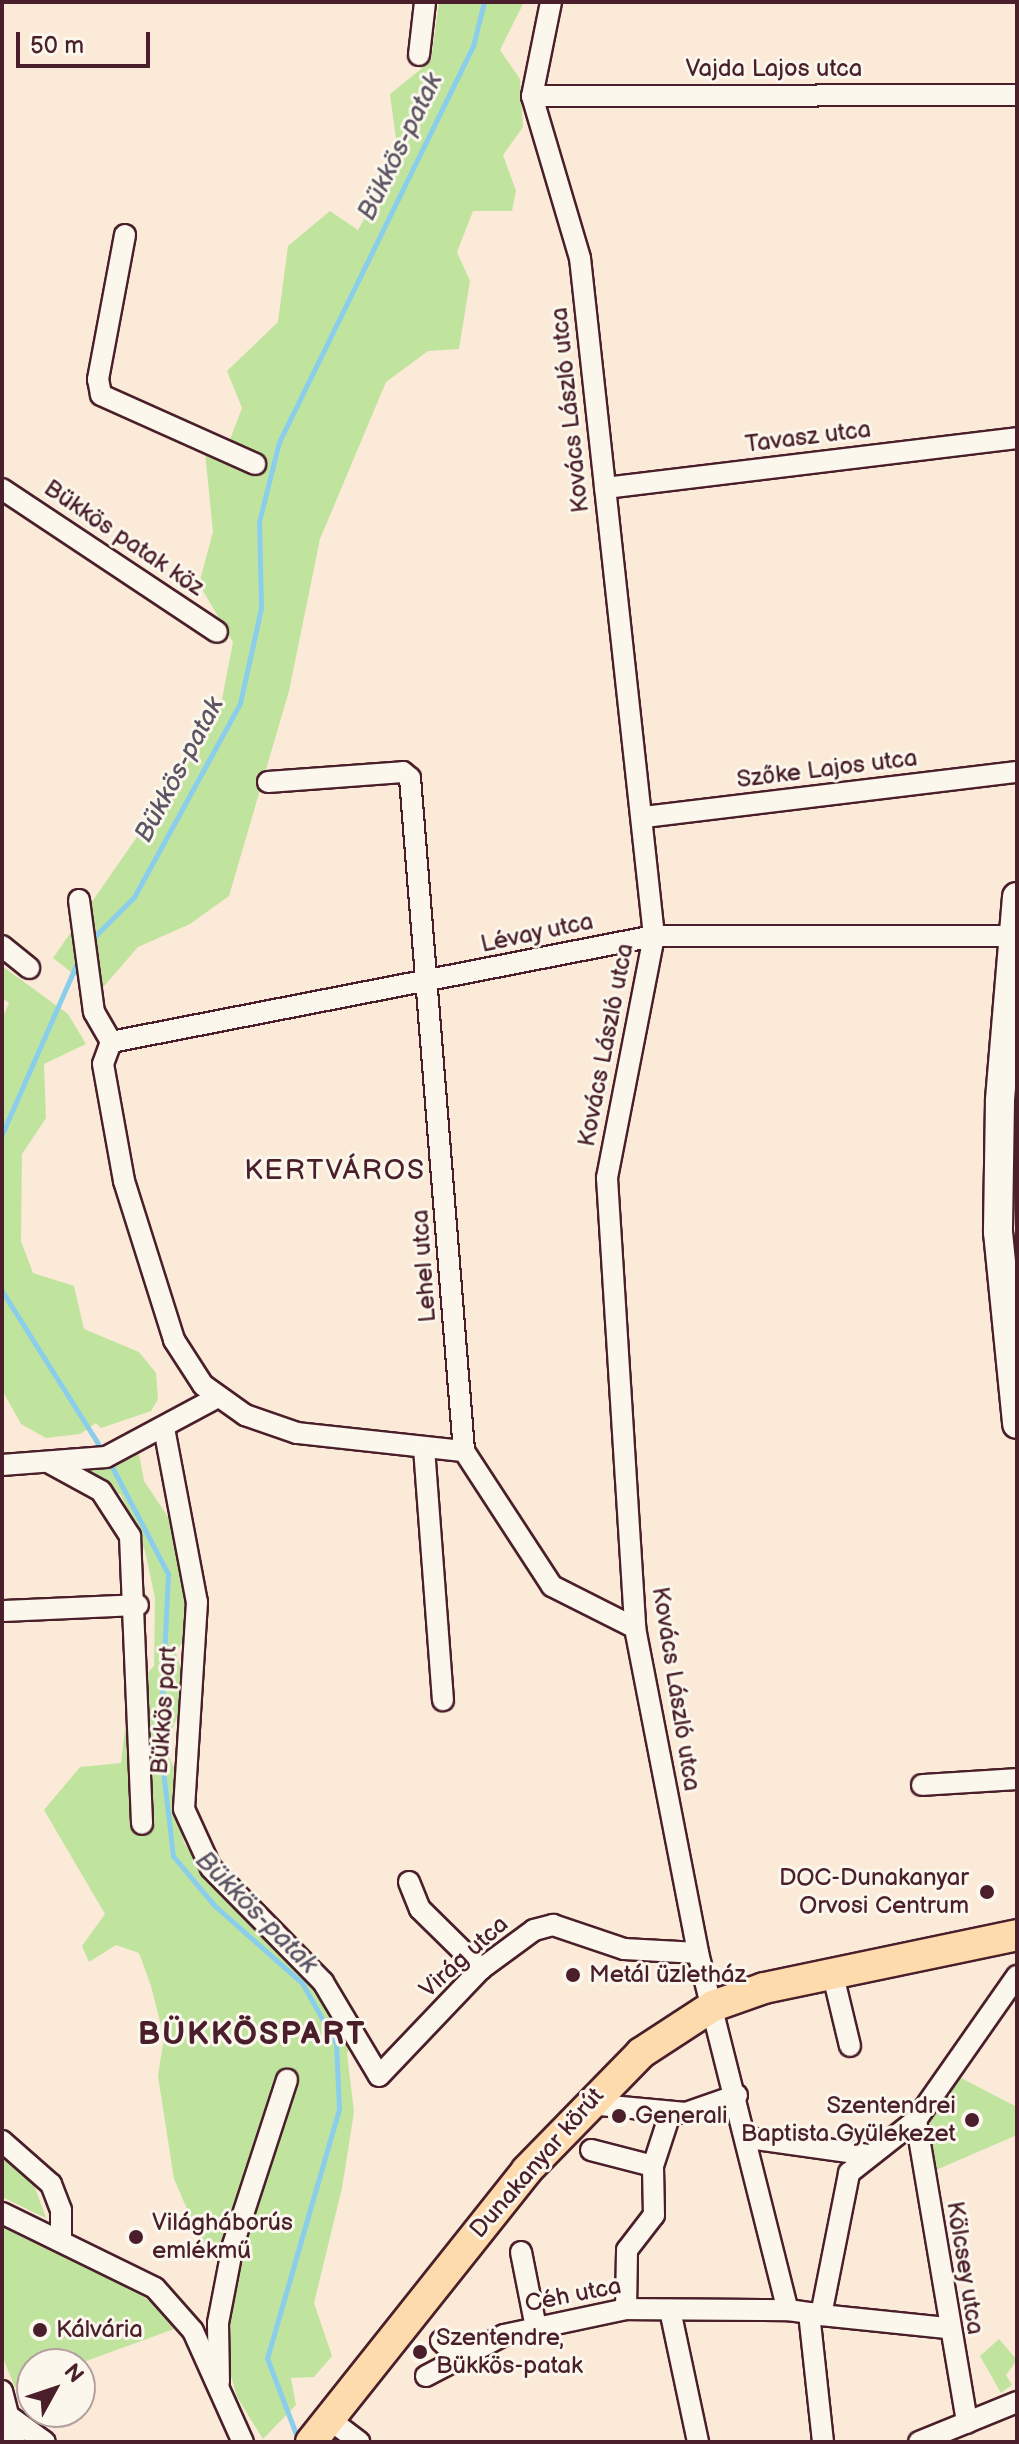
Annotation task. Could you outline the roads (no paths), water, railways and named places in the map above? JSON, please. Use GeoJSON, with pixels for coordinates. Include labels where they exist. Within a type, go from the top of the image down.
{"type":"FeatureCollection","features":[{"type":"Feature","properties":{"kind":"main road"},"geometry":{"type":"LineString","coordinates":[[1017,897],[1008,1099],[998,1232],[1017,1424]]}},
{"type":"Feature","properties":{"kind":"main road","name":"Dunakanyar körút"},"geometry":{"type":"LineString","coordinates":[[321,2429],[583,2104],[641,2053],[713,2006],[832,1971],[1017,1935]]}},
{"type":"Feature","properties":{"kind":"street"},"geometry":{"type":"LineString","coordinates":[[419,55],[425,2]]}},
{"type":"Feature","properties":{"kind":"street","name":"Kovács László utca"},"geometry":{"type":"LineString","coordinates":[[551,2],[532,96],[580,258],[644,817],[654,936],[607,1178],[635,1628],[698,1953],[749,2138],[788,2310]]}},
{"type":"Feature","properties":{"kind":"street","name":"Vajda Lajos utca"},"geometry":{"type":"LineString","coordinates":[[532,96],[1017,95]]}},
{"type":"Feature","properties":{"kind":"street"},"geometry":{"type":"LineString","coordinates":[[125,235],[98,379],[101,395],[255,464]]}},
{"type":"Feature","properties":{"kind":"street","name":"Tavasz utca"},"geometry":{"type":"LineString","coordinates":[[605,488],[1017,438]]}},
{"type":"Feature","properties":{"kind":"street","name":"Bükkös patak köz"},"geometry":{"type":"LineString","coordinates":[[2,489],[217,632]]}},
{"type":"Feature","properties":{"kind":"street","name":"Lehel utca"},"geometry":{"type":"LineString","coordinates":[[268,782],[403,772],[410,778],[429,982],[464,1451],[552,1586],[635,1628]]}},
{"type":"Feature","properties":{"kind":"street","name":"Szőke Lajos utca"},"geometry":{"type":"LineString","coordinates":[[644,817],[1017,772]]}},
{"type":"Feature","properties":{"kind":"street"},"geometry":{"type":"LineString","coordinates":[[79,900],[94,1012],[111,1042],[103,1064],[124,1181],[174,1340],[216,1398],[297,1433],[464,1451]]}},
{"type":"Feature","properties":{"kind":"street","name":"Lévay utca"},"geometry":{"type":"LineString","coordinates":[[111,1042],[654,936],[1014,936]]}},
{"type":"Feature","properties":{"kind":"street"},"geometry":{"type":"LineString","coordinates":[[2,946],[29,968]]}},
{"type":"Feature","properties":{"kind":"street"},"geometry":{"type":"LineString","coordinates":[[2,1465],[106,1457],[216,1398]]}},
{"type":"Feature","properties":{"kind":"street","name":"Bükkös part"},"geometry":{"type":"LineString","coordinates":[[164,1428],[197,1602],[184,1809],[211,1868],[323,1982],[379,2076]]}},
{"type":"Feature","properties":{"kind":"street"},"geometry":{"type":"LineString","coordinates":[[424,1448],[443,1700]]}},
{"type":"Feature","properties":{"kind":"street","name":"Bükkös part"},"geometry":{"type":"LineString","coordinates":[[48,1462],[87,1479],[113,1505],[130,1536],[138,1605],[142,1824]]}},
{"type":"Feature","properties":{"kind":"street"},"geometry":{"type":"LineString","coordinates":[[2,1611],[138,1605]]}},
{"type":"Feature","properties":{"kind":"street"},"geometry":{"type":"LineString","coordinates":[[922,1785],[1017,1779]]}},
{"type":"Feature","properties":{"kind":"street"},"geometry":{"type":"LineString","coordinates":[[409,1882],[420,1909],[481,1969]]}},
{"type":"Feature","properties":{"kind":"street","name":"Virág utca"},"geometry":{"type":"LineString","coordinates":[[379,2076],[481,1969],[514,1940],[553,1925],[624,1949],[698,1953]]}},
{"type":"Feature","properties":{"kind":"street"},"geometry":{"type":"LineString","coordinates":[[832,1971],[850,2046]]}},
{"type":"Feature","properties":{"kind":"street"},"geometry":{"type":"LineString","coordinates":[[823,2442],[815,2314],[835,2217],[849,2173],[916,2120],[1017,1976]]}},
{"type":"Feature","properties":{"kind":"street"},"geometry":{"type":"LineString","coordinates":[[219,2388],[218,2323],[233,2245],[287,2080]]}},
{"type":"Feature","properties":{"kind":"street"},"geometry":{"type":"LineString","coordinates":[[583,2104],[619,2102],[670,2114],[737,2095]]}},
{"type":"Feature","properties":{"kind":"street"},"geometry":{"type":"LineString","coordinates":[[626,2309],[627,2250],[654,2215],[653,2166],[670,2114]]}},
{"type":"Feature","properties":{"kind":"street","name":"Kölcsey utca"},"geometry":{"type":"LineString","coordinates":[[916,2120],[946,2328],[967,2423]]}},
{"type":"Feature","properties":{"kind":"street"},"geometry":{"type":"LineString","coordinates":[[749,2138],[868,2155]]}},
{"type":"Feature","properties":{"kind":"street"},"geometry":{"type":"LineString","coordinates":[[2,2141],[51,2184],[61,2210],[61,2240]]}},
{"type":"Feature","properties":{"kind":"street"},"geometry":{"type":"LineString","coordinates":[[591,2150],[653,2166]]}},
{"type":"Feature","properties":{"kind":"street"},"geometry":{"type":"LineString","coordinates":[[2,2213],[155,2288],[193,2331],[243,2442]]}},
{"type":"Feature","properties":{"kind":"street"},"geometry":{"type":"LineString","coordinates":[[521,2252],[536,2328]]}},
{"type":"Feature","properties":{"kind":"street","name":"Céh utca"},"geometry":{"type":"LineString","coordinates":[[426,2376],[458,2357],[536,2328],[626,2309],[788,2310],[946,2328]]}},
{"type":"Feature","properties":{"kind":"street"},"geometry":{"type":"LineString","coordinates":[[670,2310],[698,2442]]}},
{"type":"Feature","properties":{"kind":"street"},"geometry":{"type":"LineString","coordinates":[[441,2341],[458,2357]]}},
{"type":"Feature","properties":{"kind":"street"},"geometry":{"type":"LineString","coordinates":[[2,2391],[15,2442]]}},
{"type":"Feature","properties":{"kind":"street"},"geometry":{"type":"LineString","coordinates":[[919,2442],[1017,2402]]}},
{"type":"Feature","properties":{"kind":"street"},"geometry":{"type":"LineString","coordinates":[[9,2416],[45,2442]]}},
{"type":"Feature","properties":{"kind":"street"},"geometry":{"type":"LineString","coordinates":[[321,2429],[359,2442]]}},
{"type":"Feature","properties":{"kind":"waterway","name":"Bükkös-patak"},"geometry":{"type":"LineString","coordinates":[[90,941],[134,897],[240,703],[261,608],[259,522],[279,442],[473,46],[484,2]]}},
{"type":"Feature","properties":{"kind":"waterway","name":"Bükkös-patak"},"geometry":{"type":"LineString","coordinates":[[2,1134],[79,959]]}},
{"type":"Feature","properties":{"kind":"waterway","name":"Bükkös-patak"},"geometry":{"type":"LineString","coordinates":[[2,1291],[104,1453]]}},
{"type":"Feature","properties":{"kind":"waterway","name":"Bükkös-patak"},"geometry":{"type":"LineString","coordinates":[[109,1461],[168,1574],[160,1744],[173,1856],[215,1906],[302,1983],[336,2043],[339,2109],[267,2358],[299,2442]]}},
{"type":"Feature","properties":{"kind":"place","name":"DOC-Dunakanyar Orvosi Centrum"},"geometry":{"type":"Point","coordinates":[987,1892]}},
{"type":"Feature","properties":{"kind":"place","name":"Metál üzletház"},"geometry":{"type":"Point","coordinates":[573,1975]}},
{"type":"Feature","properties":{"kind":"place","name":"Generali"},"geometry":{"type":"Point","coordinates":[619,2116]}},
{"type":"Feature","properties":{"kind":"place","name":"Szentendrei Baptista Gyülekezet"},"geometry":{"type":"Point","coordinates":[972,2120]}},
{"type":"Feature","properties":{"kind":"place","name":"Világháborús emlékmű"},"geometry":{"type":"Point","coordinates":[136,2237]}},
{"type":"Feature","properties":{"kind":"place","name":"Kálvária"},"geometry":{"type":"Point","coordinates":[40,2330]}},
{"type":"Feature","properties":{"kind":"place","name":"Szentendre, Bükkös-patak"},"geometry":{"type":"Point","coordinates":[420,2352]}},
{"type":"Feature","properties":{"kind":"district","name":"KERTVÁROS"},"geometry":{"type":"Point","coordinates":[335,1171]}},
{"type":"Feature","properties":{"kind":"district","name":"BÜKKÖSPART"},"geometry":{"type":"Point","coordinates":[252,2035]}}]}
